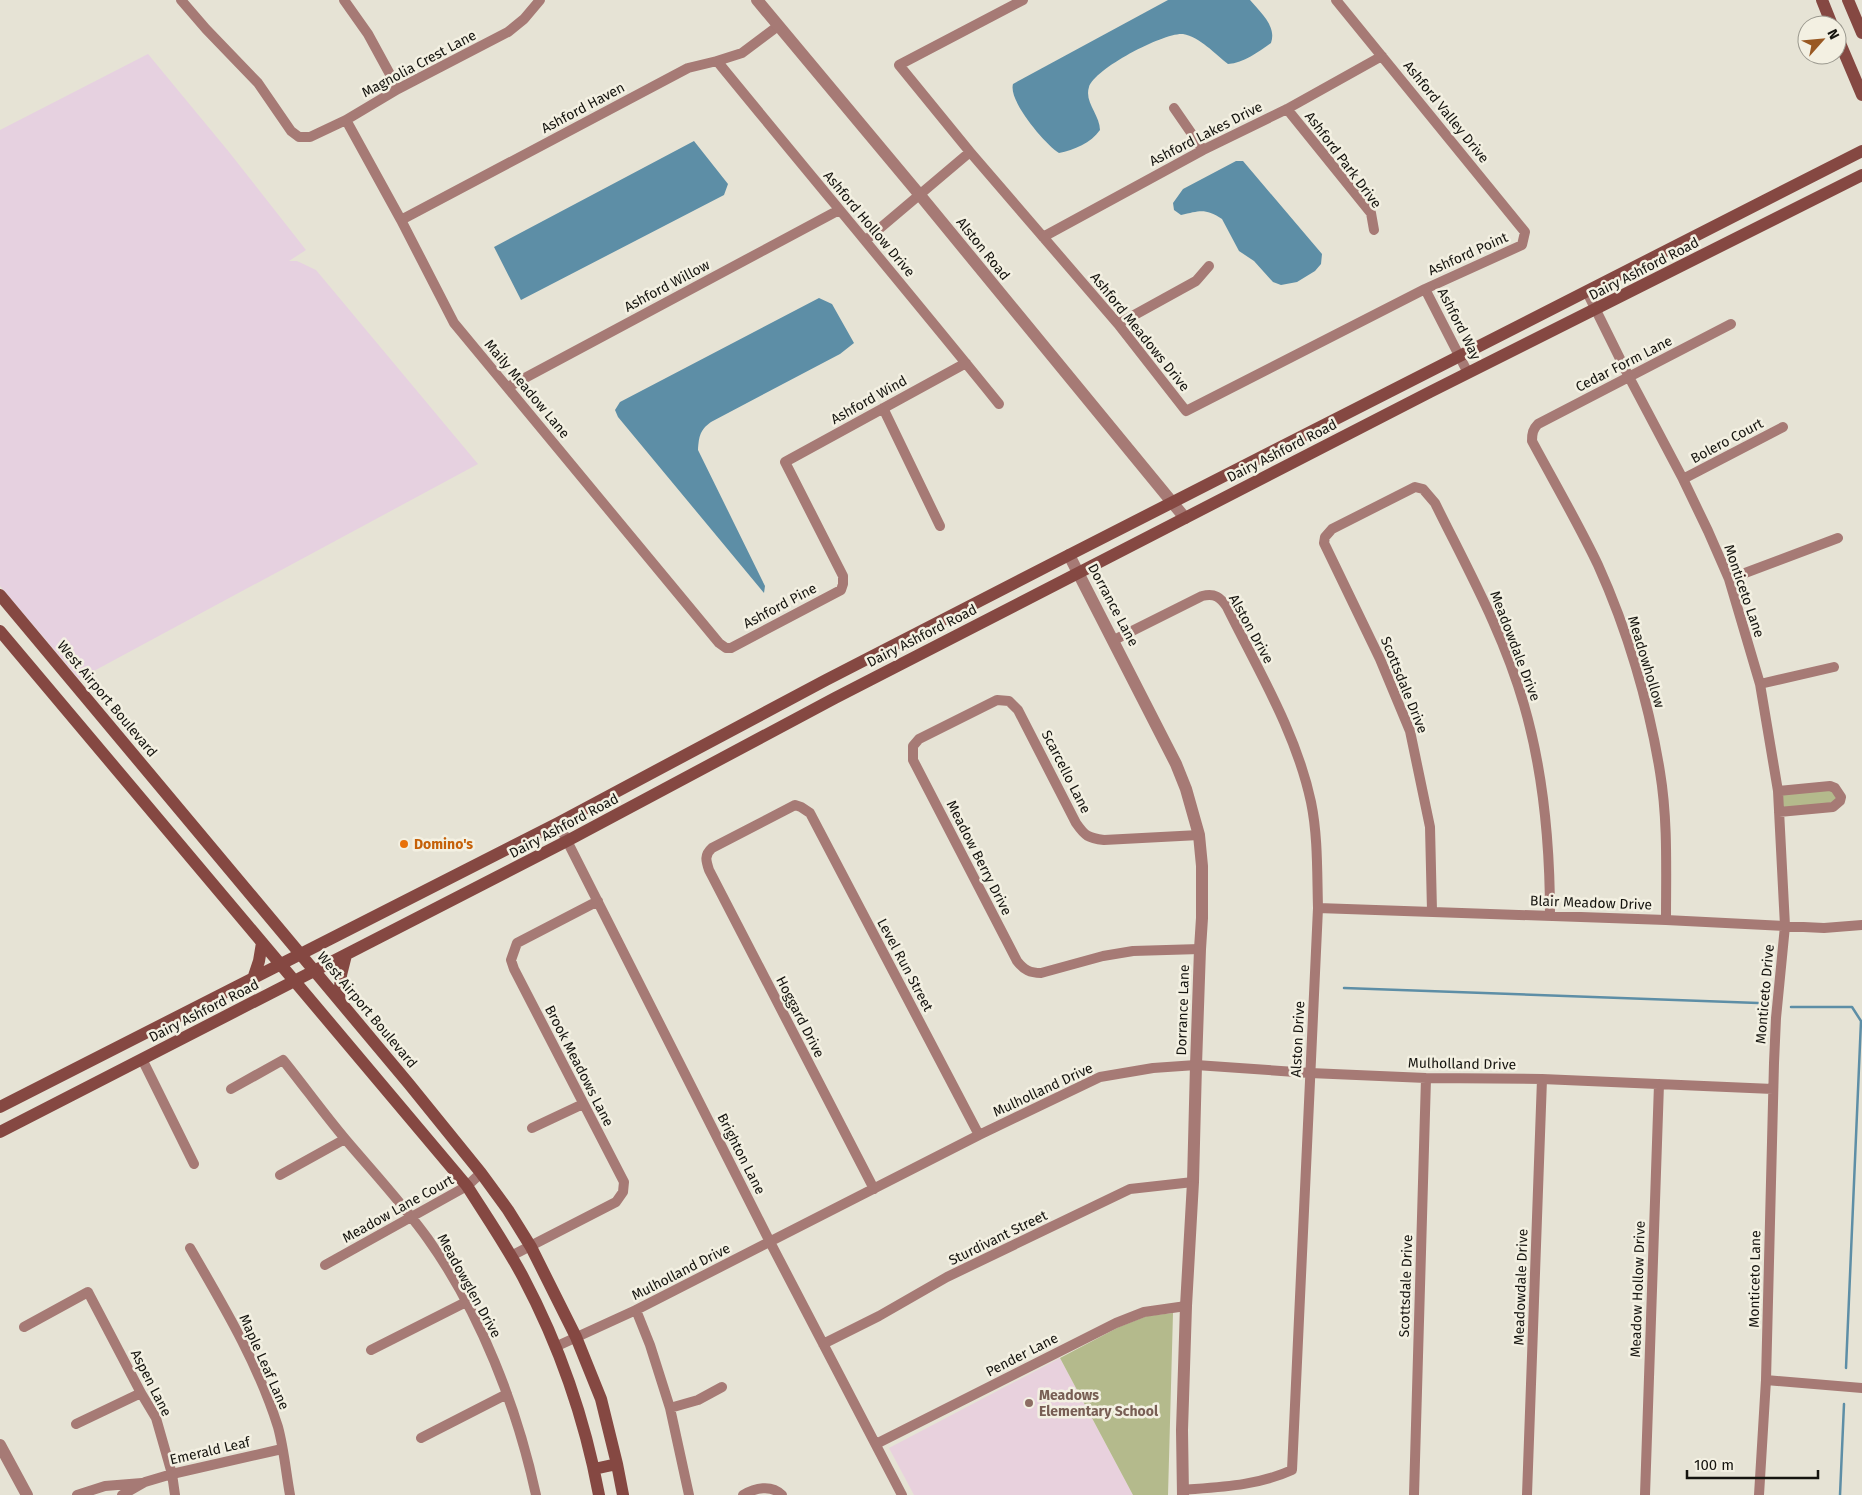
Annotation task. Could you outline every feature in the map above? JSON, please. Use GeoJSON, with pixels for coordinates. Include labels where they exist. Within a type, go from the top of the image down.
{"type":"FeatureCollection","features":[{"type":"Feature","properties":{"kind":"main road"},"geometry":{"type":"LineString","coordinates":[[1822,0],[1828,15]]}},
{"type":"Feature","properties":{"kind":"main road"},"geometry":{"type":"LineString","coordinates":[[1848,0],[1862,33]]}},
{"type":"Feature","properties":{"kind":"main road"},"geometry":{"type":"LineString","coordinates":[[1847,60],[1862,95]]}},
{"type":"Feature","properties":{"kind":"main road","name":"Dairy Ashford Road"},"geometry":{"type":"LineString","coordinates":[[0,1107],[558,823],[826,680],[1172,502],[1862,152]]}},
{"type":"Feature","properties":{"kind":"main road","name":"Dairy Ashford Road"},"geometry":{"type":"LineString","coordinates":[[0,1132],[567,841],[835,698],[1185,518],[1862,175]]}},
{"type":"Feature","properties":{"kind":"main road"},"geometry":{"type":"LineString","coordinates":[[1735,216],[1744,235]]}},
{"type":"Feature","properties":{"kind":"main road","name":"West Airport Boulevard"},"geometry":{"type":"LineString","coordinates":[[0,595],[315,971],[481,1173],[531,1246],[576,1337],[601,1399],[623,1495]]}},
{"type":"Feature","properties":{"kind":"main road"},"geometry":{"type":"LineString","coordinates":[[0,630],[467,1186],[511,1256],[536,1302],[575,1401],[594,1469],[599,1495]]}},
{"type":"Feature","properties":{"kind":"main road"},"geometry":{"type":"LineString","coordinates":[[826,680],[835,698]]}},
{"type":"Feature","properties":{"kind":"main road"},"geometry":{"type":"LineString","coordinates":[[253,979],[262,943]]}},
{"type":"Feature","properties":{"kind":"main road"},"geometry":{"type":"LineString","coordinates":[[339,1000],[341,975],[346,955]]}},
{"type":"Feature","properties":{"kind":"main road"},"geometry":{"type":"LineString","coordinates":[[594,1469],[617,1464]]}},
{"type":"Feature","properties":{"kind":"street","name":"Magnolia Crest Lane"},"geometry":{"type":"LineString","coordinates":[[181,0],[258,83],[291,132],[303,137],[310,137],[346,120],[398,89],[508,32],[524,19],[540,0]]}},
{"type":"Feature","properties":{"kind":"street"},"geometry":{"type":"LineString","coordinates":[[344,0],[368,34],[398,89]]}},
{"type":"Feature","properties":{"kind":"street","name":"Alston Road"},"geometry":{"type":"LineString","coordinates":[[757,0],[1185,518]]}},
{"type":"Feature","properties":{"kind":"street","name":"Ashford Meadows Drive"},"geometry":{"type":"LineString","coordinates":[[1023,0],[898,65],[1118,324],[1186,411],[1425,289]]}},
{"type":"Feature","properties":{"kind":"street","name":"Ashford Valley Drive"},"geometry":{"type":"LineString","coordinates":[[1336,0],[1525,232],[1522,245]]}},
{"type":"Feature","properties":{"kind":"street","name":"Ashford Haven"},"geometry":{"type":"LineString","coordinates":[[401,220],[688,68],[742,53],[778,26]]}},
{"type":"Feature","properties":{"kind":"street","name":"Ashford Lakes Drive"},"geometry":{"type":"LineString","coordinates":[[1043,237],[1203,150],[1287,109],[1382,56]]}},
{"type":"Feature","properties":{"kind":"street","name":"Ashford Hollow Drive"},"geometry":{"type":"LineString","coordinates":[[717,61],[999,404]]}},
{"type":"Feature","properties":{"kind":"street"},"geometry":{"type":"LineString","coordinates":[[1174,108],[1203,150]]}},
{"type":"Feature","properties":{"kind":"street","name":"Ashford Park Drive"},"geometry":{"type":"LineString","coordinates":[[1287,109],[1371,214],[1374,230]]}},
{"type":"Feature","properties":{"kind":"street","name":"Maily Meadow Lane"},"geometry":{"type":"LineString","coordinates":[[346,120],[401,220],[454,323],[718,643],[726,648]]}},
{"type":"Feature","properties":{"kind":"street"},"geometry":{"type":"LineString","coordinates":[[866,240],[970,152]]}},
{"type":"Feature","properties":{"kind":"street","name":"Ashford Willow"},"geometry":{"type":"LineString","coordinates":[[508,387],[839,210]]}},
{"type":"Feature","properties":{"kind":"street","name":"Ashford Point"},"geometry":{"type":"LineString","coordinates":[[1425,289],[1522,245]]}},
{"type":"Feature","properties":{"kind":"street"},"geometry":{"type":"LineString","coordinates":[[1118,324],[1196,281],[1209,266]]}},
{"type":"Feature","properties":{"kind":"street","name":"Ashford Way"},"geometry":{"type":"LineString","coordinates":[[1425,289],[1468,373]]}},
{"type":"Feature","properties":{"kind":"street","name":"Monticeto Lane"},"geometry":{"type":"LineString","coordinates":[[1587,292],[1683,479],[1729,579],[1760,684],[1778,791],[1785,926]]}},
{"type":"Feature","properties":{"kind":"street","name":"Cedar Form Lane"},"geometry":{"type":"LineString","coordinates":[[1532,431],[1538,424],[1731,324]]}},
{"type":"Feature","properties":{"kind":"street","name":"Ashford Wind"},"geometry":{"type":"LineString","coordinates":[[843,584],[843,576],[785,462],[966,363]]}},
{"type":"Feature","properties":{"kind":"street"},"geometry":{"type":"LineString","coordinates":[[883,408],[940,526]]}},
{"type":"Feature","properties":{"kind":"street","name":"Bolero Court"},"geometry":{"type":"LineString","coordinates":[[1683,479],[1783,427]]}},
{"type":"Feature","properties":{"kind":"street","name":"Meadowhollow"},"geometry":{"type":"LineString","coordinates":[[1532,431],[1532,441],[1597,565],[1612,600],[1633,659],[1652,728],[1661,773],[1665,818],[1666,920]]}},
{"type":"Feature","properties":{"kind":"street","name":"Scottsdale Drive"},"geometry":{"type":"LineString","coordinates":[[1423,489],[1415,487],[1408,489],[1332,530],[1325,537],[1324,542],[1380,659],[1410,731],[1430,827],[1432,911]]}},
{"type":"Feature","properties":{"kind":"street","name":"Meadowdale Drive"},"geometry":{"type":"LineString","coordinates":[[1423,489],[1435,503],[1488,611],[1517,681],[1543,793],[1548,840],[1550,916]]}},
{"type":"Feature","properties":{"kind":"street"},"geometry":{"type":"LineString","coordinates":[[1729,579],[1838,538]]}},
{"type":"Feature","properties":{"kind":"street","name":"Dorrance Lane"},"geometry":{"type":"LineString","coordinates":[[1069,555],[1176,764],[1186,789],[1199,835],[1202,866],[1202,918],[1193,1182],[1186,1306],[1182,1492]]}},
{"type":"Feature","properties":{"kind":"street","name":"Ashford Pine"},"geometry":{"type":"LineString","coordinates":[[726,648],[731,648],[841,590],[843,584]]}},
{"type":"Feature","properties":{"kind":"street","name":"Alston Drive"},"geometry":{"type":"LineString","coordinates":[[1114,640],[1202,596],[1215,595],[1227,607],[1283,719],[1299,759],[1311,802],[1316,842],[1318,908],[1295,1446],[1292,1470],[1273,1479],[1182,1492]]}},
{"type":"Feature","properties":{"kind":"street"},"geometry":{"type":"LineString","coordinates":[[1760,684],[1834,667]]}},
{"type":"Feature","properties":{"kind":"street","name":"Meadow Berry Drive"},"geometry":{"type":"LineString","coordinates":[[1009,701],[998,700],[945,726],[919,740],[911,750],[913,760],[1017,962],[1031,973],[1041,973],[1103,956],[1133,951],[1200,949]]}},
{"type":"Feature","properties":{"kind":"street","name":"Scarcello Lane"},"geometry":{"type":"LineString","coordinates":[[1009,701],[1018,710],[1076,823],[1083,833],[1091,838],[1104,840],[1199,835]]}},
{"type":"Feature","properties":{"kind":"street"},"geometry":{"type":"LineString","coordinates":[[1778,791],[1830,786],[1836,788],[1841,797],[1834,807],[1779,812]]}},
{"type":"Feature","properties":{"kind":"street","name":"Hoggard Drive"},"geometry":{"type":"LineString","coordinates":[[806,810],[795,806],[712,848],[706,856],[706,862],[874,1189]]}},
{"type":"Feature","properties":{"kind":"street","name":"Level Run Street"},"geometry":{"type":"LineString","coordinates":[[806,810],[810,813],[979,1136]]}},
{"type":"Feature","properties":{"kind":"street","name":"Brighton Lane"},"geometry":{"type":"LineString","coordinates":[[558,823],[770,1242],[902,1495]]}},
{"type":"Feature","properties":{"kind":"street","name":"Brook Meadows Lane"},"geometry":{"type":"LineString","coordinates":[[531,1246],[616,1202],[623,1192],[624,1182],[511,960],[512,952],[517,943],[598,901]]}},
{"type":"Feature","properties":{"kind":"street","name":"Blair Meadow Drive"},"geometry":{"type":"LineString","coordinates":[[1318,908],[1666,920],[1824,928],[1862,925]]}},
{"type":"Feature","properties":{"kind":"street","name":"Monticeto Drive"},"geometry":{"type":"LineString","coordinates":[[1774,1063],[1776,1018],[1785,926]]}},
{"type":"Feature","properties":{"kind":"street"},"geometry":{"type":"LineString","coordinates":[[142,1059],[194,1164]]}},
{"type":"Feature","properties":{"kind":"street","name":"Meadowglen Drive"},"geometry":{"type":"LineString","coordinates":[[231,1088],[283,1060],[345,1139],[376,1173],[411,1217],[446,1266],[466,1302],[487,1347],[507,1394],[525,1446],[534,1494]]}},
{"type":"Feature","properties":{"kind":"street","name":"Monticeto Lane"},"geometry":{"type":"LineString","coordinates":[[1759,1495],[1766,1380],[1774,1063]]}},
{"type":"Feature","properties":{"kind":"street","name":"Mulholland Drive"},"geometry":{"type":"LineString","coordinates":[[555,1347],[636,1310],[979,1136],[1100,1077],[1154,1068],[1196,1065],[1310,1073],[1426,1078],[1542,1079],[1773,1089]]}},
{"type":"Feature","properties":{"kind":"street","name":"Scottsdale Drive"},"geometry":{"type":"LineString","coordinates":[[1414,1495],[1426,1078]]}},
{"type":"Feature","properties":{"kind":"street","name":"Meadowdale Drive"},"geometry":{"type":"LineString","coordinates":[[1527,1495],[1542,1079]]}},
{"type":"Feature","properties":{"kind":"street","name":"Meadow Hollow Drive"},"geometry":{"type":"LineString","coordinates":[[1646,1495],[1659,1084]]}},
{"type":"Feature","properties":{"kind":"street"},"geometry":{"type":"LineString","coordinates":[[532,1128],[583,1104]]}},
{"type":"Feature","properties":{"kind":"street"},"geometry":{"type":"LineString","coordinates":[[280,1175],[345,1139]]}},
{"type":"Feature","properties":{"kind":"street","name":"Meadow Lane Court"},"geometry":{"type":"LineString","coordinates":[[326,1264],[467,1186],[481,1173]]}},
{"type":"Feature","properties":{"kind":"street","name":"Sturdivant Street"},"geometry":{"type":"LineString","coordinates":[[823,1344],[879,1316],[947,1277],[1130,1189],[1193,1182]]}},
{"type":"Feature","properties":{"kind":"street"},"geometry":{"type":"LineString","coordinates":[[511,1256],[531,1246]]}},
{"type":"Feature","properties":{"kind":"street","name":"Maple Leaf Lane"},"geometry":{"type":"LineString","coordinates":[[190,1248],[235,1327],[260,1382],[278,1428],[290,1495]]}},
{"type":"Feature","properties":{"kind":"street","name":"Aspen Lane"},"geometry":{"type":"LineString","coordinates":[[24,1327],[88,1292],[156,1418],[172,1474],[175,1495]]}},
{"type":"Feature","properties":{"kind":"street"},"geometry":{"type":"LineString","coordinates":[[371,1350],[466,1302]]}},
{"type":"Feature","properties":{"kind":"street","name":"Pender Lane"},"geometry":{"type":"LineString","coordinates":[[876,1444],[1116,1323],[1144,1312],[1186,1306]]}},
{"type":"Feature","properties":{"kind":"street"},"geometry":{"type":"LineString","coordinates":[[636,1310],[650,1345],[670,1408],[689,1495]]}},
{"type":"Feature","properties":{"kind":"street"},"geometry":{"type":"LineString","coordinates":[[1766,1380],[1862,1388]]}},
{"type":"Feature","properties":{"kind":"street"},"geometry":{"type":"LineString","coordinates":[[670,1408],[698,1400],[722,1387]]}},
{"type":"Feature","properties":{"kind":"street"},"geometry":{"type":"LineString","coordinates":[[76,1424],[141,1393]]}},
{"type":"Feature","properties":{"kind":"street"},"geometry":{"type":"LineString","coordinates":[[421,1438],[507,1394]]}},
{"type":"Feature","properties":{"kind":"street"},"geometry":{"type":"LineString","coordinates":[[0,1446],[27,1495]]}},
{"type":"Feature","properties":{"kind":"street","name":"Emerald Leaf"},"geometry":{"type":"LineString","coordinates":[[78,1495],[105,1486],[145,1482],[282,1449]]}},
{"type":"Feature","properties":{"kind":"street","name":"Emerald Leaf"},"geometry":{"type":"LineString","coordinates":[[122,1495],[145,1482]]}},
{"type":"Feature","properties":{"kind":"street"},"geometry":{"type":"LineString","coordinates":[[743,1495],[753,1489],[770,1488],[782,1495]]}},
{"type":"Feature","properties":{"kind":"shaded area"},"geometry":{"type":"Polygon","coordinates":[[[148,54],[229,152],[306,250],[289,261],[297,261],[316,270],[478,464],[79,679],[0,586],[0,130],[148,54]]]}},
{"type":"Feature","properties":{"kind":"shaded area","name":"Meadows Elementary School"},"geometry":{"type":"Polygon","coordinates":[[[1060,1358],[1133,1495],[914,1495],[889,1448],[1060,1358]]]}},
{"type":"Feature","properties":{"kind":"green space"},"geometry":{"type":"Polygon","coordinates":[[[1830,787],[1840,801],[1779,811],[1779,792],[1830,787]]]}},
{"type":"Feature","properties":{"kind":"green space"},"geometry":{"type":"Polygon","coordinates":[[[1173,1313],[1168,1495],[1133,1495],[1060,1358],[1119,1327],[1147,1316],[1173,1313]]]}},
{"type":"Feature","properties":{"kind":"water"},"geometry":{"type":"Polygon","coordinates":[[[1168,0],[1250,0],[1270,25],[1272,31],[1271,43],[1245,59],[1228,64],[1201,42],[1183,34],[1174,35],[1147,45],[1117,61],[1094,79],[1088,93],[1100,130],[1092,139],[1082,145],[1059,153],[1045,141],[1029,122],[1016,101],[1013,84],[1168,0]]]}},
{"type":"Feature","properties":{"kind":"water"},"geometry":{"type":"Polygon","coordinates":[[[694,141],[728,184],[724,195],[521,300],[494,247],[694,141]]]}},
{"type":"Feature","properties":{"kind":"water"},"geometry":{"type":"Polygon","coordinates":[[[1236,161],[1243,161],[1322,254],[1321,264],[1315,271],[1297,282],[1281,285],[1273,282],[1254,261],[1239,251],[1222,219],[1202,211],[1181,215],[1174,210],[1173,203],[1183,189],[1236,161]]]}},
{"type":"Feature","properties":{"kind":"water"},"geometry":{"type":"Polygon","coordinates":[[[819,298],[832,304],[854,343],[840,354],[711,422],[702,431],[699,441],[698,450],[765,586],[764,593],[618,417],[615,410],[620,402],[819,298]]]}},
{"type":"Feature","properties":{"kind":"waterway"},"geometry":{"type":"LineString","coordinates":[[1344,988],[1758,1003]]}},
{"type":"Feature","properties":{"kind":"waterway"},"geometry":{"type":"LineString","coordinates":[[1791,1007],[1852,1007],[1861,1021],[1846,1368]]}},
{"type":"Feature","properties":{"kind":"waterway"},"geometry":{"type":"LineString","coordinates":[[1840,1495],[1844,1404]]}},
{"type":"Feature","properties":{"kind":"place","name":"Domino's"},"geometry":{"type":"Point","coordinates":[404,844]}},
{"type":"Feature","properties":{"kind":"place","name":"Meadows Elementary School"},"geometry":{"type":"Point","coordinates":[1029,1403]}}]}
